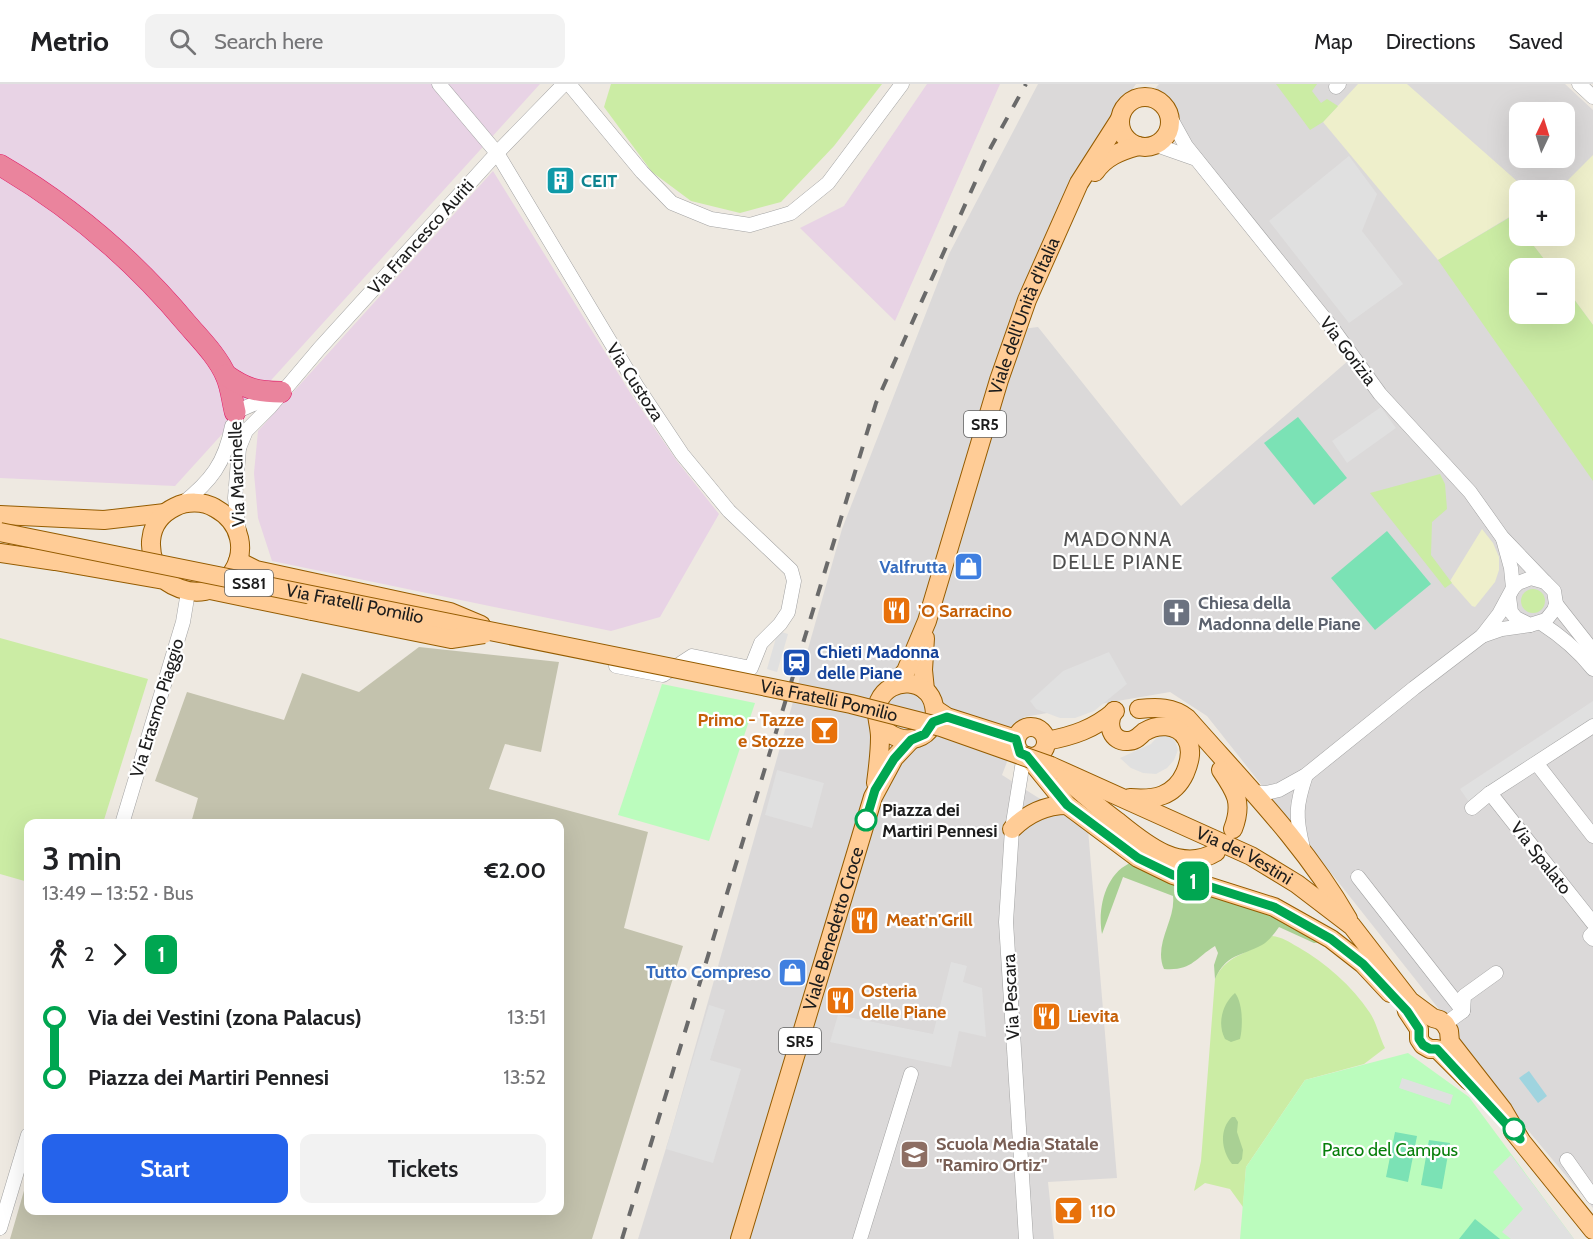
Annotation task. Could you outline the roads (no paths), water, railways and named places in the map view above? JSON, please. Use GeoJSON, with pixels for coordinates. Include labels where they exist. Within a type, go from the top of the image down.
{"type":"FeatureCollection","features":[{"type":"Feature","properties":{"kind":"highway"},"geometry":{"type":"LineString","coordinates":[[0,165],[54,198],[123,255],[164,296],[226,375],[249,389],[281,392]]}},
{"type":"Feature","properties":{"kind":"highway"},"geometry":{"type":"LineString","coordinates":[[226,375],[235,412]]}},
{"type":"Feature","properties":{"kind":"main road","name":"SR5"},"geometry":{"type":"LineString","coordinates":[[1120,119],[1124,108],[1148,84]]}},
{"type":"Feature","properties":{"kind":"main road"},"geometry":{"type":"LineString","coordinates":[[1120,119],[1122,133],[1126,139],[1147,146],[1168,134],[1167,111],[1160,84]]}},
{"type":"Feature","properties":{"kind":"main road"},"geometry":{"type":"LineString","coordinates":[[1133,100],[1145,97],[1158,100],[1167,111]]}},
{"type":"Feature","properties":{"kind":"main road","name":"Viale dell'Unità d'Italia"},"geometry":{"type":"LineString","coordinates":[[894,685],[906,670],[927,621],[970,474],[1021,316],[1079,183],[1120,119]]}},
{"type":"Feature","properties":{"kind":"main road","name":"Viale dell'Unità d'Italia"},"geometry":{"type":"LineString","coordinates":[[1064,219],[1099,166],[1115,154],[1147,146]]}},
{"type":"Feature","properties":{"kind":"main road"},"geometry":{"type":"LineString","coordinates":[[0,515],[104,520],[165,513],[182,504],[197,502],[211,506],[224,513],[234,525],[239,538],[238,561],[234,570],[215,588],[200,593],[175,588],[164,580],[155,568],[150,554],[150,539],[165,513]]}},
{"type":"Feature","properties":{"kind":"main road","name":"Via Fratelli Pomilio"},"geometry":{"type":"LineString","coordinates":[[0,532],[851,704],[941,727],[1052,766]]}},
{"type":"Feature","properties":{"kind":"main road"},"geometry":{"type":"LineString","coordinates":[[0,553],[164,580]]}},
{"type":"Feature","properties":{"kind":"main road"},"geometry":{"type":"LineString","coordinates":[[238,561],[255,570],[450,612],[499,633]]}},
{"type":"Feature","properties":{"kind":"main road"},"geometry":{"type":"LineString","coordinates":[[215,588],[312,611],[451,639],[499,633]]}},
{"type":"Feature","properties":{"kind":"main road","name":"Viale dell'Unità d'Italia"},"geometry":{"type":"LineString","coordinates":[[926,690],[923,662],[927,621]]}},
{"type":"Feature","properties":{"kind":"main road"},"geometry":{"type":"LineString","coordinates":[[894,685],[910,683],[926,690]]}},
{"type":"Feature","properties":{"kind":"main road","name":"SR5"},"geometry":{"type":"LineString","coordinates":[[875,790],[880,724],[877,713],[878,705],[885,692],[894,685]]}},
{"type":"Feature","properties":{"kind":"main road","name":"SR5"},"geometry":{"type":"LineString","coordinates":[[875,790],[894,759],[911,740],[925,734],[939,716],[926,690]]}},
{"type":"Feature","properties":{"kind":"main road"},"geometry":{"type":"LineString","coordinates":[[1046,741],[1074,735],[1096,726],[1125,705],[1139,709],[1158,708],[1180,712],[1254,792],[1304,853],[1328,884],[1352,926]]}},
{"type":"Feature","properties":{"kind":"main road"},"geometry":{"type":"LineString","coordinates":[[1139,709],[1145,718],[1145,729],[1142,733]]}},
{"type":"Feature","properties":{"kind":"main road"},"geometry":{"type":"LineString","coordinates":[[1114,711],[1109,722],[1112,733],[1116,737]]}},
{"type":"Feature","properties":{"kind":"main road"},"geometry":{"type":"LineString","coordinates":[[939,716],[1022,750],[1041,754],[1046,746],[1042,731],[1034,726],[1020,731],[1022,750],[1067,805],[1138,858],[1173,875],[1274,907],[1331,939],[1363,964],[1407,1011]]}},
{"type":"Feature","properties":{"kind":"main road"},"geometry":{"type":"LineString","coordinates":[[880,724],[885,732],[893,737],[911,740]]}},
{"type":"Feature","properties":{"kind":"main road"},"geometry":{"type":"LineString","coordinates":[[1192,724],[1235,790],[1238,811],[1233,829]]}},
{"type":"Feature","properties":{"kind":"main road"},"geometry":{"type":"LineString","coordinates":[[1074,735],[1116,737],[1127,741],[1159,726],[1176,728],[1183,733],[1191,750],[1187,770],[1177,786],[1162,797],[1141,799],[1120,796]]}},
{"type":"Feature","properties":{"kind":"main road"},"geometry":{"type":"LineString","coordinates":[[1052,766],[1147,846],[1184,859],[1207,858],[1216,852]]}},
{"type":"Feature","properties":{"kind":"main road","name":"Via dei Vestini"},"geometry":{"type":"LineString","coordinates":[[1052,766],[1251,856],[1297,884],[1352,926],[1402,991],[1503,1110],[1520,1139],[1593,1230]]}},
{"type":"Feature","properties":{"kind":"main road","name":"Viale Benedetto Croce"},"geometry":{"type":"LineString","coordinates":[[740,1239],[875,790]]}},
{"type":"Feature","properties":{"kind":"main road"},"geometry":{"type":"LineString","coordinates":[[1012,829],[1036,811],[1047,807],[1067,805]]}},
{"type":"Feature","properties":{"kind":"main road","name":"Via dei Vestini"},"geometry":{"type":"LineString","coordinates":[[1402,991],[1407,1011],[1437,1032]]}},
{"type":"Feature","properties":{"kind":"street","name":"Via Custoza"},"geometry":{"type":"LineString","coordinates":[[439,84],[497,153],[638,388],[682,454],[729,511],[791,570],[794,581],[788,612],[780,624],[761,643],[751,668]]}},
{"type":"Feature","properties":{"kind":"street","name":"Via Francesco Auriti"},"geometry":{"type":"LineString","coordinates":[[239,447],[246,431],[497,153],[564,84]]}},
{"type":"Feature","properties":{"kind":"street"},"geometry":{"type":"LineString","coordinates":[[569,84],[642,172],[672,203],[711,219],[750,225],[791,213],[828,183],[902,84]]}},
{"type":"Feature","properties":{"kind":"street"},"geometry":{"type":"LineString","coordinates":[[1579,84],[1593,97]]}},
{"type":"Feature","properties":{"kind":"street","name":"Via Gorizia"},"geometry":{"type":"LineString","coordinates":[[1167,111],[1186,146],[1333,329],[1380,394],[1470,492],[1503,537],[1545,582]]}},
{"type":"Feature","properties":{"kind":"street"},"geometry":{"type":"LineString","coordinates":[[1147,146],[1198,160]]}},
{"type":"Feature","properties":{"kind":"street","name":"Via Francesco Auriti"},"geometry":{"type":"LineString","coordinates":[[235,412],[281,392]]}},
{"type":"Feature","properties":{"kind":"street","name":"Via Marcinelle"},"geometry":{"type":"LineString","coordinates":[[235,412],[239,447],[235,498],[239,538]]}},
{"type":"Feature","properties":{"kind":"street","name":"Via Marcinelle"},"geometry":{"type":"LineString","coordinates":[[182,504],[200,490],[220,466],[229,444],[235,412]]}},
{"type":"Feature","properties":{"kind":"street","name":"Via Gorizia"},"geometry":{"type":"LineString","coordinates":[[1503,537],[1510,568],[1511,592]]}},
{"type":"Feature","properties":{"kind":"street"},"geometry":{"type":"LineString","coordinates":[[1482,636],[1511,592],[1524,579],[1531,578],[1545,582],[1554,591],[1556,604],[1570,625],[1593,651]]}},
{"type":"Feature","properties":{"kind":"street","name":"Via Fratelli Pomilio"},"geometry":{"type":"LineString","coordinates":[[215,588],[663,675],[692,656],[751,668]]}},
{"type":"Feature","properties":{"kind":"street","name":"Via Erasmo Piaggio"},"geometry":{"type":"LineString","coordinates":[[124,819],[183,622],[188,592]]}},
{"type":"Feature","properties":{"kind":"street"},"geometry":{"type":"LineString","coordinates":[[1511,592],[1511,612],[1516,618],[1561,635],[1593,669]]}},
{"type":"Feature","properties":{"kind":"street"},"geometry":{"type":"LineString","coordinates":[[1254,792],[1266,793],[1279,790],[1306,775],[1482,636],[1502,629],[1535,624],[1551,616],[1556,604]]}},
{"type":"Feature","properties":{"kind":"street"},"geometry":{"type":"LineString","coordinates":[[1472,808],[1593,726]]}},
{"type":"Feature","properties":{"kind":"street","name":"Via Pescara"},"geometry":{"type":"LineString","coordinates":[[1022,750],[1012,829],[1006,922],[1026,1239]]}},
{"type":"Feature","properties":{"kind":"street"},"geometry":{"type":"LineString","coordinates":[[1537,764],[1593,836]]}},
{"type":"Feature","properties":{"kind":"street"},"geometry":{"type":"LineString","coordinates":[[1304,853],[1296,823],[1298,800],[1306,775]]}},
{"type":"Feature","properties":{"kind":"street","name":"Via Spalato"},"geometry":{"type":"LineString","coordinates":[[1490,794],[1593,923]]}},
{"type":"Feature","properties":{"kind":"street"},"geometry":{"type":"LineString","coordinates":[[1358,878],[1463,1011]]}},
{"type":"Feature","properties":{"kind":"street"},"geometry":{"type":"LineString","coordinates":[[1593,933],[1590,936],[1593,939]]}},
{"type":"Feature","properties":{"kind":"street"},"geometry":{"type":"LineString","coordinates":[[1437,1032],[1463,1011],[1464,996],[1496,973]]}},
{"type":"Feature","properties":{"kind":"street"},"geometry":{"type":"LineString","coordinates":[[860,1239],[911,1074]]}},
{"type":"Feature","properties":{"kind":"street"},"geometry":{"type":"LineString","coordinates":[[0,1228],[24,1148]]}},
{"type":"Feature","properties":{"kind":"street"},"geometry":{"type":"LineString","coordinates":[[1566,1160],[1593,1196],[1576,1209]]}},
{"type":"Feature","properties":{"kind":"water"},"geometry":{"type":"Polygon","coordinates":[[[1529,1071],[1547,1096],[1538,1103],[1519,1078],[1529,1071]]]}},
{"type":"Feature","properties":{"kind":"railway"},"geometry":{"type":"LineString","coordinates":[[622,1239],[876,403],[991,147],[1026,84]]}},
{"type":"Feature","properties":{"kind":"place","name":"CEIT"},"geometry":{"type":"Point","coordinates":[560,181]}},
{"type":"Feature","properties":{"kind":"place","name":"Valfrutta"},"geometry":{"type":"Point","coordinates":[968,567]}},
{"type":"Feature","properties":{"kind":"place","name":"'O Sarracino"},"geometry":{"type":"Point","coordinates":[897,611]}},
{"type":"Feature","properties":{"kind":"place","name":"Chiesa della Madonna delle Piane"},"geometry":{"type":"Point","coordinates":[1177,613]}},
{"type":"Feature","properties":{"kind":"place","name":"Chieti Madonna delle Piane"},"geometry":{"type":"Point","coordinates":[796,662]}},
{"type":"Feature","properties":{"kind":"place","name":"Primo - Tazze e Stozze"},"geometry":{"type":"Point","coordinates":[825,730]}},
{"type":"Feature","properties":{"kind":"place","name":"Piazza dei Martiri Pennesi"},"geometry":{"type":"Point","coordinates":[866,820]}},
{"type":"Feature","properties":{"kind":"place","name":"Meat'n'Grill"},"geometry":{"type":"Point","coordinates":[865,920]}},
{"type":"Feature","properties":{"kind":"place","name":"Tutto Compreso"},"geometry":{"type":"Point","coordinates":[792,972]}},
{"type":"Feature","properties":{"kind":"place","name":"Osteria delle Piane"},"geometry":{"type":"Point","coordinates":[840,1001]}},
{"type":"Feature","properties":{"kind":"place","name":"Lievita"},"geometry":{"type":"Point","coordinates":[1047,1016]}},
{"type":"Feature","properties":{"kind":"place","name":"Scuola Media Statale \"Ramiro Ortiz\""},"geometry":{"type":"Point","coordinates":[915,1154]}},
{"type":"Feature","properties":{"kind":"place","name":"110"},"geometry":{"type":"Point","coordinates":[1069,1211]}},
{"type":"Feature","properties":{"kind":"district","name":"MADONNA DELLE PIANE"},"geometry":{"type":"Point","coordinates":[1118,550]}},
{"type":"Feature","properties":{"kind":"park label","name":"Parco del Campus"},"geometry":{"type":"Point","coordinates":[1390,1150]}}]}
